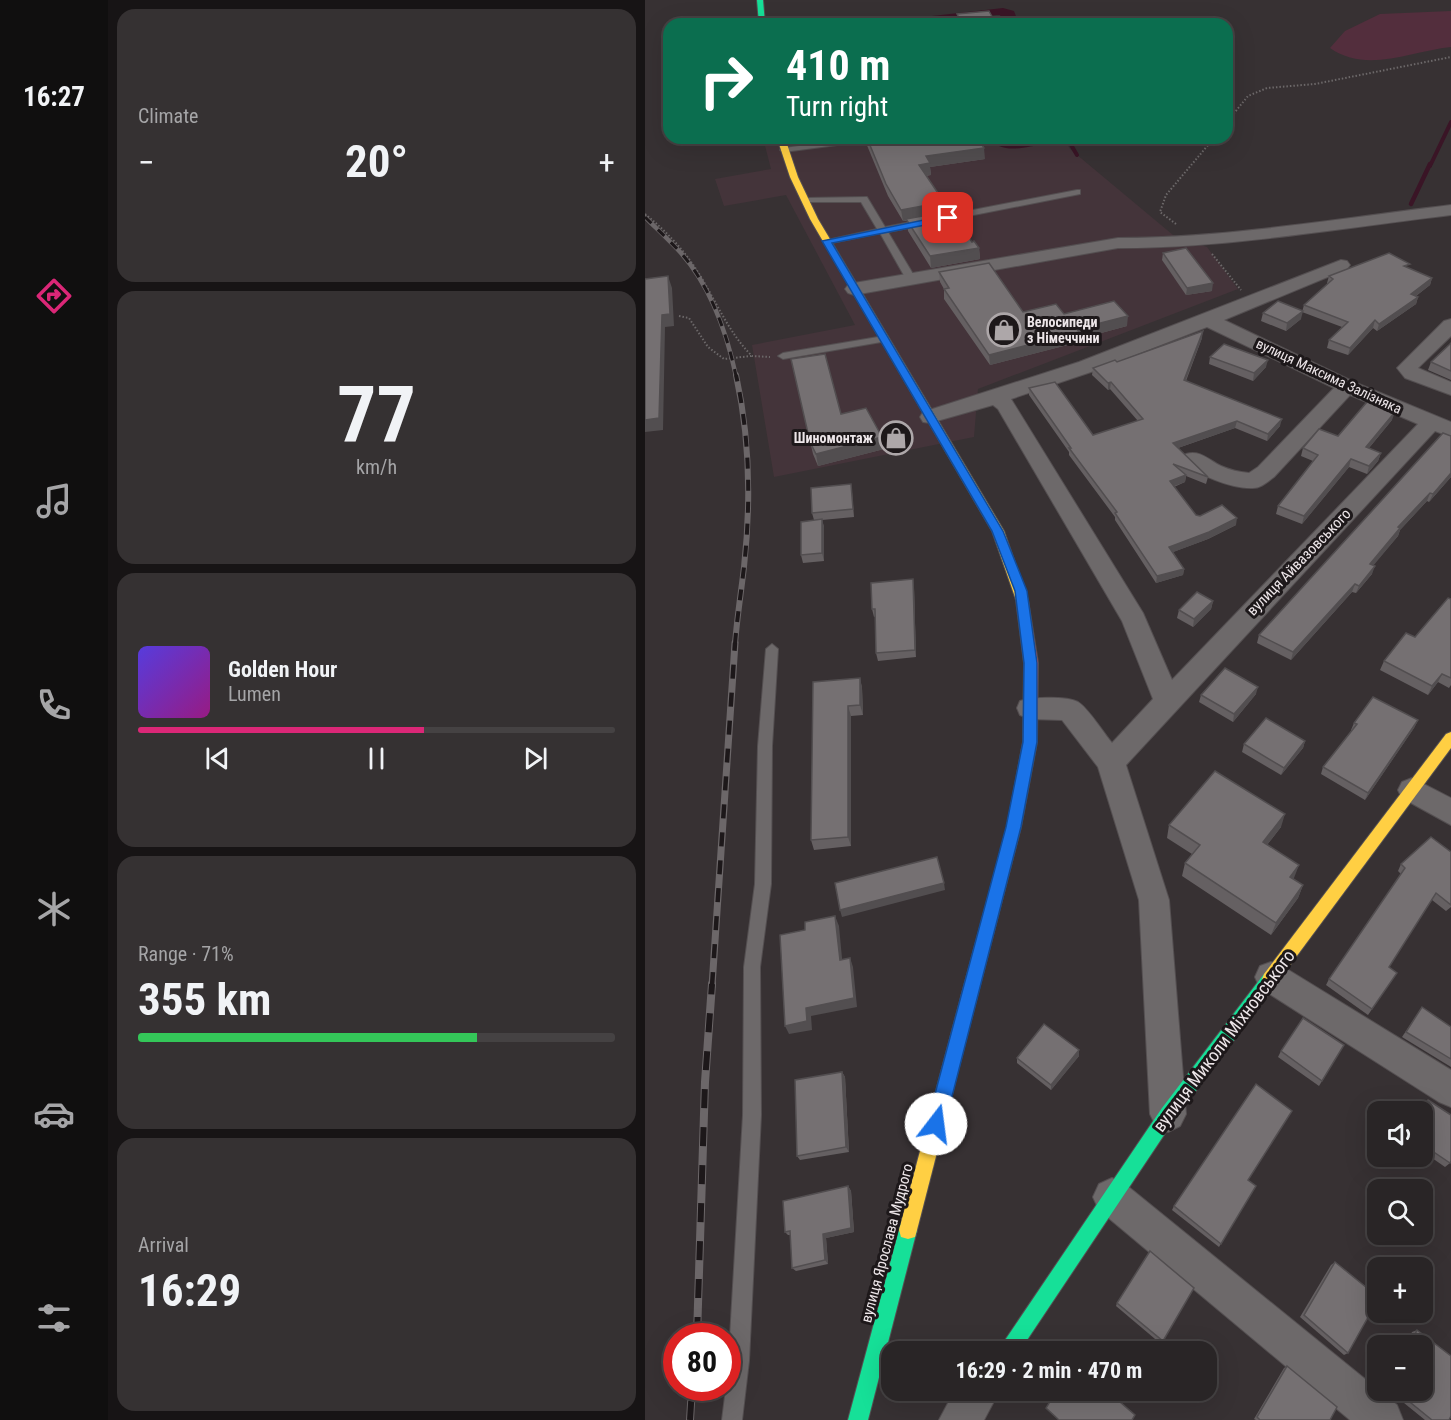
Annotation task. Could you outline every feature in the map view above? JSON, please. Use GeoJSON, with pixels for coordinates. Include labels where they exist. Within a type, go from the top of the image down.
{"type":"FeatureCollection","features":[{"type":"Feature","properties":{"kind":"main road"},"geometry":{"type":"LineString","coordinates":[[760,0],[762,18]]}},
{"type":"Feature","properties":{"kind":"main road","name":"вулиця Ярослава Мудрого"},"geometry":{"type":"LineString","coordinates":[[783,144],[805,200],[827,241],[997,531],[1021,591],[1031,663],[1030,742],[1014,827],[858,1420]]}},
{"type":"Feature","properties":{"kind":"main road","name":"вулиця Миколи Міхновського"},"geometry":{"type":"LineString","coordinates":[[1014,1341],[1168,1114],[1451,738]]}},
{"type":"Feature","properties":{"kind":"street"},"geometry":{"type":"LineString","coordinates":[[854,289],[1095,246],[1266,233],[1451,210]]}},
{"type":"Feature","properties":{"kind":"street"},"geometry":{"type":"LineString","coordinates":[[930,417],[997,397],[1208,320],[1341,265]]}},
{"type":"Feature","properties":{"kind":"street","name":"вулиця Максима Залізняка"},"geometry":{"type":"LineString","coordinates":[[1208,320],[1347,386],[1441,426]]}},
{"type":"Feature","properties":{"kind":"street"},"geometry":{"type":"LineString","coordinates":[[1451,325],[1407,368],[1412,374],[1451,389]]}},
{"type":"Feature","properties":{"kind":"street"},"geometry":{"type":"LineString","coordinates":[[1194,459],[1213,471],[1233,479],[1253,482],[1266,472],[1347,386]]}},
{"type":"Feature","properties":{"kind":"street"},"geometry":{"type":"LineString","coordinates":[[997,397],[1006,406],[1134,620],[1167,700]]}},
{"type":"Feature","properties":{"kind":"street","name":"вулиця Айвазовського"},"geometry":{"type":"LineString","coordinates":[[1111,762],[1167,700],[1441,426]]}},
{"type":"Feature","properties":{"kind":"street"},"geometry":{"type":"LineString","coordinates":[[1030,708],[1069,710],[1111,762],[1154,900],[1168,1114]]}},
{"type":"Feature","properties":{"kind":"street"},"geometry":{"type":"LineString","coordinates":[[1412,790],[1451,813]]}},
{"type":"Feature","properties":{"kind":"street"},"geometry":{"type":"LineString","coordinates":[[1271,978],[1451,1090]]}},
{"type":"Feature","properties":{"kind":"street"},"geometry":{"type":"LineString","coordinates":[[1112,1197],[1382,1420]]}},
{"type":"Feature","properties":{"kind":"street"},"geometry":{"type":"LineString","coordinates":[[960,1420],[973,1401]]}},
{"type":"Feature","properties":{"kind":"lane"},"geometry":{"type":"LineString","coordinates":[[827,241],[1077,192]]}},
{"type":"Feature","properties":{"kind":"lane"},"geometry":{"type":"LineString","coordinates":[[805,200],[864,199],[911,279]]}},
{"type":"Feature","properties":{"kind":"lane"},"geometry":{"type":"LineString","coordinates":[[783,356],[884,339]]}},
{"type":"Feature","properties":{"kind":"lane"},"geometry":{"type":"LineString","coordinates":[[732,1420],[739,1361],[751,1138],[752,967],[763,884],[765,746],[772,649]]}},
{"type":"Feature","properties":{"kind":"path"},"geometry":{"type":"LineString","coordinates":[[1233,115],[1248,96],[1267,88],[1315,84],[1451,57]]}},
{"type":"Feature","properties":{"kind":"path"},"geometry":{"type":"LineString","coordinates":[[1209,144],[1165,195],[1160,212],[1207,249],[1231,275],[1244,296],[1253,302]]}},
{"type":"Feature","properties":{"kind":"path"},"geometry":{"type":"LineString","coordinates":[[645,214],[676,242],[700,275],[726,324],[751,356]]}},
{"type":"Feature","properties":{"kind":"path"},"geometry":{"type":"LineString","coordinates":[[679,316],[689,318],[708,347],[725,359],[783,356]]}},
{"type":"Feature","properties":{"kind":"shaded area"},"geometry":{"type":"Polygon","coordinates":[[[1003,8],[1014,11],[1017,18],[1001,18],[1000,15],[996,15],[967,18],[914,18],[1003,8]]]}},
{"type":"Feature","properties":{"kind":"shaded area"},"geometry":{"type":"Polygon","coordinates":[[[1451,11],[1451,47],[1374,60],[1344,56],[1330,48],[1345,31],[1380,14],[1451,11]]]}},
{"type":"Feature","properties":{"kind":"shaded area"},"geometry":{"type":"Polygon","coordinates":[[[765,144],[1067,144],[1173,235],[1207,247],[1238,289],[978,389],[974,437],[774,477],[752,345],[855,325],[786,195],[724,206],[715,179],[771,169],[765,144]]]}},
{"type":"Feature","properties":{"kind":"shaded area"},"geometry":{"type":"Polygon","coordinates":[[[996,144],[1043,144],[1022,148],[1000,147],[996,144]]]}},
{"type":"Feature","properties":{"kind":"building"},"geometry":{"type":"Polygon","coordinates":[[[989,11],[993,18],[959,18],[957,14],[989,11]]]}},
{"type":"Feature","properties":{"kind":"building"},"geometry":{"type":"Polygon","coordinates":[[[869,144],[982,144],[984,148],[926,156],[930,163],[919,165],[944,202],[901,210],[886,184],[869,144]]]}},
{"type":"Feature","properties":{"kind":"building"},"geometry":{"type":"Polygon","coordinates":[[[950,211],[972,242],[974,241],[979,248],[930,256],[906,219],[950,211]]]}},
{"type":"Feature","properties":{"kind":"building"},"geometry":{"type":"Polygon","coordinates":[[[1186,248],[1213,283],[1187,288],[1163,253],[1186,248]]]}},
{"type":"Feature","properties":{"kind":"building"},"geometry":{"type":"Polygon","coordinates":[[[1389,253],[1410,264],[1404,266],[1432,278],[1411,294],[1418,297],[1379,324],[1375,320],[1350,348],[1329,340],[1348,322],[1304,305],[1333,279],[1329,276],[1389,253]]]}},
{"type":"Feature","properties":{"kind":"building"},"geometry":{"type":"Polygon","coordinates":[[[989,263],[1023,312],[1056,304],[1064,314],[1114,301],[1128,316],[1077,329],[1079,332],[989,355],[944,289],[949,288],[939,272],[989,263]]]}},
{"type":"Feature","properties":{"kind":"building"},"geometry":{"type":"Polygon","coordinates":[[[668,276],[670,314],[662,315],[659,418],[645,420],[645,279],[668,276]]]}},
{"type":"Feature","properties":{"kind":"building"},"geometry":{"type":"Polygon","coordinates":[[[1278,301],[1303,311],[1287,323],[1263,313],[1278,301]]]}},
{"type":"Feature","properties":{"kind":"building"},"geometry":{"type":"Polygon","coordinates":[[[1203,331],[1184,380],[1282,419],[1268,434],[1237,421],[1173,443],[1208,477],[1173,464],[1186,475],[1170,481],[1196,515],[1200,516],[1222,505],[1237,518],[1209,532],[1169,547],[1184,569],[1157,576],[1115,513],[1117,512],[1069,448],[1071,448],[1029,388],[1055,382],[1093,435],[1143,419],[1111,382],[1108,383],[1093,368],[1115,360],[1117,362],[1203,331]]]}},
{"type":"Feature","properties":{"kind":"building"},"geometry":{"type":"Polygon","coordinates":[[[1451,343],[1451,371],[1431,362],[1451,343]]]}},
{"type":"Feature","properties":{"kind":"building"},"geometry":{"type":"Polygon","coordinates":[[[1224,344],[1268,360],[1254,373],[1210,357],[1224,344]]]}},
{"type":"Feature","properties":{"kind":"building"},"geometry":{"type":"Polygon","coordinates":[[[825,354],[841,414],[866,408],[882,437],[816,454],[810,442],[791,359],[825,354]]]}},
{"type":"Feature","properties":{"kind":"building"},"geometry":{"type":"Polygon","coordinates":[[[1367,402],[1395,412],[1366,447],[1381,453],[1369,466],[1351,459],[1304,516],[1278,506],[1318,455],[1303,448],[1319,429],[1338,436],[1367,402]]]}},
{"type":"Feature","properties":{"kind":"building"},"geometry":{"type":"Polygon","coordinates":[[[1443,433],[1451,436],[1451,473],[1433,494],[1430,493],[1398,527],[1400,528],[1370,564],[1375,566],[1359,586],[1355,584],[1293,652],[1259,635],[1443,433]]]}},
{"type":"Feature","properties":{"kind":"building"},"geometry":{"type":"Polygon","coordinates":[[[851,484],[853,509],[812,513],[811,488],[851,484]]]}},
{"type":"Feature","properties":{"kind":"building"},"geometry":{"type":"Polygon","coordinates":[[[822,519],[822,553],[801,555],[801,522],[822,519]]]}},
{"type":"Feature","properties":{"kind":"building"},"geometry":{"type":"Polygon","coordinates":[[[913,579],[915,650],[876,653],[875,609],[872,609],[871,583],[913,579]]]}},
{"type":"Feature","properties":{"kind":"building"},"geometry":{"type":"Polygon","coordinates":[[[1197,592],[1213,601],[1194,619],[1179,610],[1197,592]]]}},
{"type":"Feature","properties":{"kind":"building"},"geometry":{"type":"Polygon","coordinates":[[[1448,598],[1451,599],[1451,678],[1442,674],[1432,686],[1384,661],[1406,633],[1415,637],[1448,598]]]}},
{"type":"Feature","properties":{"kind":"building"},"geometry":{"type":"Polygon","coordinates":[[[1225,668],[1258,687],[1234,714],[1201,695],[1225,668]]]}},
{"type":"Feature","properties":{"kind":"building"},"geometry":{"type":"Polygon","coordinates":[[[860,678],[860,705],[848,706],[848,837],[811,840],[813,682],[860,678]]]}},
{"type":"Feature","properties":{"kind":"building"},"geometry":{"type":"Polygon","coordinates":[[[1373,697],[1418,720],[1368,793],[1323,767],[1357,724],[1354,723],[1373,697]]]}},
{"type":"Feature","properties":{"kind":"building"},"geometry":{"type":"Polygon","coordinates":[[[1266,718],[1305,741],[1284,768],[1244,744],[1266,718]]]}},
{"type":"Feature","properties":{"kind":"building"},"geometry":{"type":"Polygon","coordinates":[[[1215,771],[1285,814],[1263,842],[1299,865],[1290,877],[1303,885],[1276,923],[1185,863],[1200,845],[1169,825],[1215,771]]]}},
{"type":"Feature","properties":{"kind":"building"},"geometry":{"type":"Polygon","coordinates":[[[1431,837],[1451,852],[1451,905],[1436,893],[1389,967],[1397,973],[1372,1009],[1329,979],[1405,868],[1401,864],[1431,837]]]}},
{"type":"Feature","properties":{"kind":"building"},"geometry":{"type":"Polygon","coordinates":[[[937,857],[944,883],[840,910],[835,883],[937,857]]]}},
{"type":"Feature","properties":{"kind":"building"},"geometry":{"type":"Polygon","coordinates":[[[835,916],[840,960],[850,958],[854,998],[806,1008],[807,1021],[785,1026],[780,935],[805,930],[805,922],[835,916]]]}},
{"type":"Feature","properties":{"kind":"building"},"geometry":{"type":"Polygon","coordinates":[[[1422,1007],[1451,1027],[1451,1059],[1406,1032],[1422,1007]]]}},
{"type":"Feature","properties":{"kind":"building"},"geometry":{"type":"Polygon","coordinates":[[[1303,1018],[1344,1045],[1322,1081],[1281,1051],[1303,1018]]]}},
{"type":"Feature","properties":{"kind":"building"},"geometry":{"type":"Polygon","coordinates":[[[1044,1024],[1079,1050],[1051,1085],[1017,1058],[1044,1024]]]}},
{"type":"Feature","properties":{"kind":"building"},"geometry":{"type":"Polygon","coordinates":[[[842,1072],[846,1147],[797,1156],[795,1080],[842,1072]]]}},
{"type":"Feature","properties":{"kind":"building"},"geometry":{"type":"Polygon","coordinates":[[[1256,1084],[1292,1111],[1248,1180],[1256,1186],[1221,1244],[1174,1206],[1256,1084]]]}},
{"type":"Feature","properties":{"kind":"building"},"geometry":{"type":"Polygon","coordinates":[[[1433,1103],[1451,1115],[1450,1163],[1433,1151],[1433,1103]]]}},
{"type":"Feature","properties":{"kind":"building"},"geometry":{"type":"Polygon","coordinates":[[[848,1186],[851,1228],[823,1234],[825,1260],[792,1268],[790,1231],[785,1232],[783,1201],[848,1186]]]}},
{"type":"Feature","properties":{"kind":"building"},"geometry":{"type":"Polygon","coordinates":[[[1150,1251],[1194,1288],[1163,1341],[1117,1303],[1150,1251]]]}},
{"type":"Feature","properties":{"kind":"building"},"geometry":{"type":"Polygon","coordinates":[[[1335,1262],[1367,1288],[1367,1319],[1348,1353],[1304,1315],[1335,1262]]]}},
{"type":"Feature","properties":{"kind":"building"},"geometry":{"type":"Polygon","coordinates":[[[1433,1342],[1451,1356],[1451,1416],[1449,1420],[1432,1420],[1409,1401],[1433,1401],[1433,1342]]]}},
{"type":"Feature","properties":{"kind":"building"},"geometry":{"type":"Polygon","coordinates":[[[1287,1366],[1337,1407],[1330,1420],[1260,1420],[1257,1417],[1287,1366]]]}},
{"type":"Feature","properties":{"kind":"building"},"geometry":{"type":"Polygon","coordinates":[[[1050,1401],[1119,1401],[1135,1415],[1132,1420],[1059,1420],[1046,1408],[1050,1401]]]}},
{"type":"Feature","properties":{"kind":"waterway"},"geometry":{"type":"LineString","coordinates":[[1430,166],[1451,122]]}},
{"type":"Feature","properties":{"kind":"waterway"},"geometry":{"type":"LineString","coordinates":[[1071,144],[1077,155]]}},
{"type":"Feature","properties":{"kind":"waterway"},"geometry":{"type":"LineString","coordinates":[[1411,204],[1430,164]]}},
{"type":"Feature","properties":{"kind":"railway"},"geometry":{"type":"LineString","coordinates":[[645,217],[681,253],[701,281],[723,328],[736,376]]}},
{"type":"Feature","properties":{"kind":"railway"},"geometry":{"type":"LineString","coordinates":[[735,644],[746,543],[748,495],[747,447],[736,375]]}},
{"type":"Feature","properties":{"kind":"railway"},"geometry":{"type":"LineString","coordinates":[[712,986],[735,643]]}},
{"type":"Feature","properties":{"kind":"railway"},"geometry":{"type":"LineString","coordinates":[[697,1323],[705,1082],[712,984]]}},
{"type":"Feature","properties":{"kind":"railway"},"geometry":{"type":"LineString","coordinates":[[690,1420],[691,1401]]}},
{"type":"Feature","properties":{"kind":"traffic: fast"},"geometry":{"type":"LineString","coordinates":[[760,0],[762,18]]}},
{"type":"Feature","properties":{"kind":"traffic: fast"},"geometry":{"type":"LineString","coordinates":[[1014,1341],[1168,1114],[1270,979]]}},
{"type":"Feature","properties":{"kind":"traffic: fast"},"geometry":{"type":"LineString","coordinates":[[858,1420],[908,1230]]}},
{"type":"Feature","properties":{"kind":"traffic: slow"},"geometry":{"type":"LineString","coordinates":[[783,144],[794,177],[814,219],[998,531],[1022,600]]}},
{"type":"Feature","properties":{"kind":"traffic: slow"},"geometry":{"type":"LineString","coordinates":[[1270,979],[1451,738]]}},
{"type":"Feature","properties":{"kind":"traffic: slow"},"geometry":{"type":"LineString","coordinates":[[908,1230],[969,997]]}},
{"type":"Feature","properties":{"kind":"traffic: jam"},"geometry":{"type":"LineString","coordinates":[[969,997],[1014,827],[1030,742],[1031,663],[1022,600]]}},
{"type":"Feature","properties":{"kind":"place","name":"Велосипеди з Німеччини"},"geometry":{"type":"Point","coordinates":[1004,330]}},
{"type":"Feature","properties":{"kind":"place","name":"Шиномонтаж"},"geometry":{"type":"Point","coordinates":[896,438]}},
{"type":"Feature","properties":{"kind":"route"},"geometry":{"type":"LineString","coordinates":[[936,1124],[1014,827],[1030,742],[1031,663],[1021,591],[997,531],[827,241],[948,218]]}}]}
